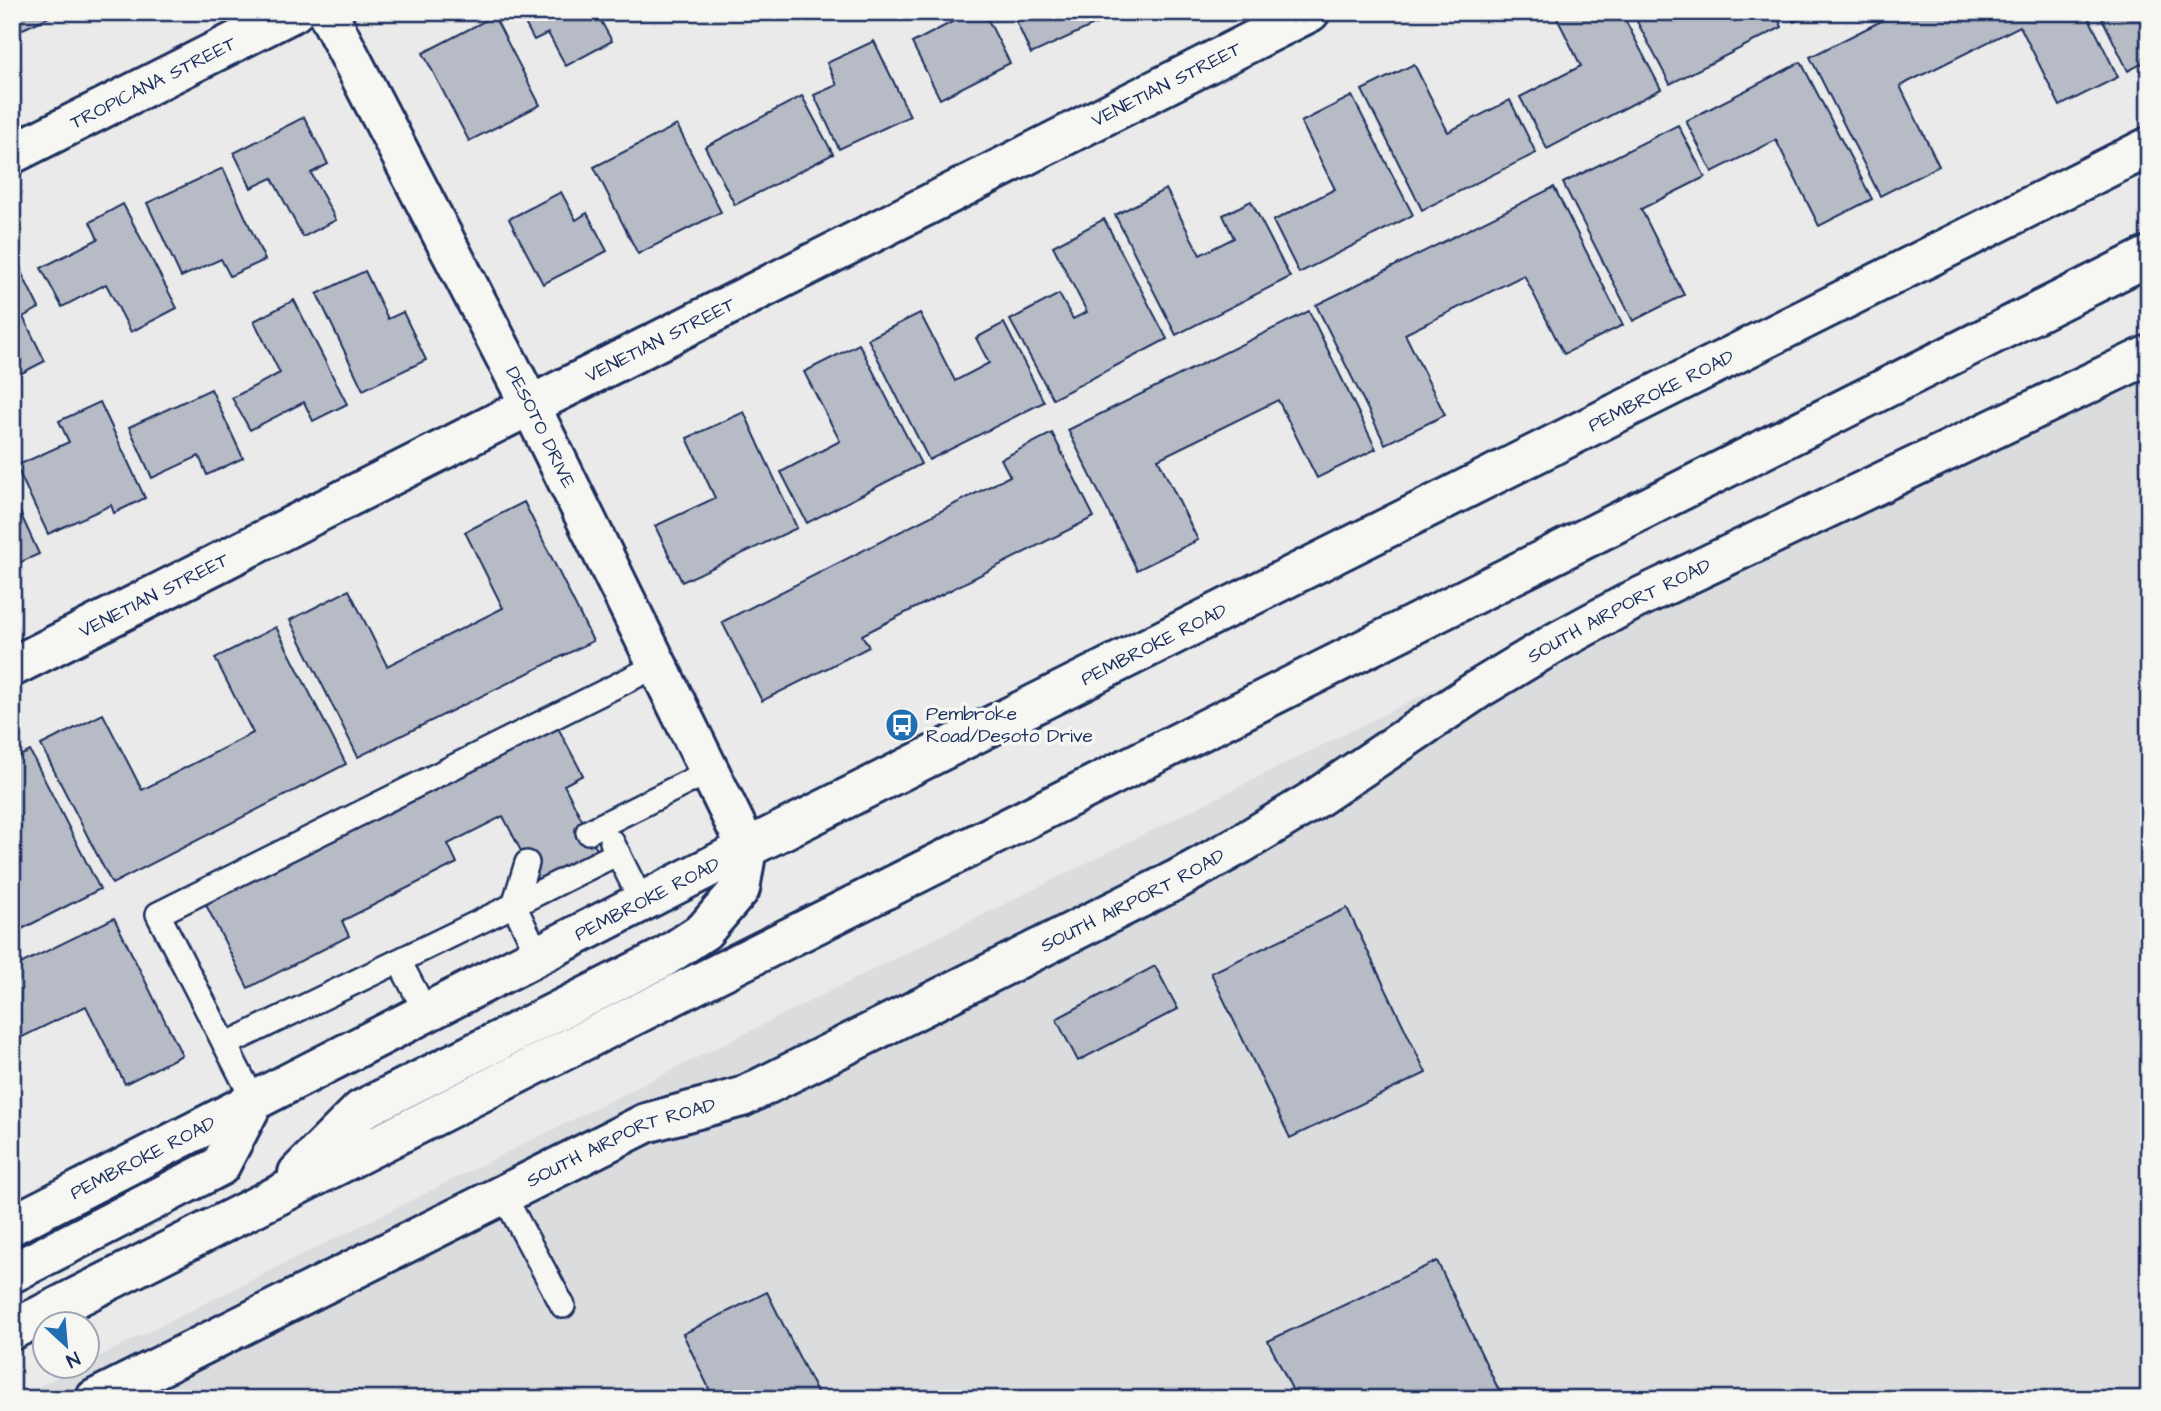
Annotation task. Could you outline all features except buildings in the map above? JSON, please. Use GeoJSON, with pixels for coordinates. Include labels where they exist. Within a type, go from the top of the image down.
{"type":"FeatureCollection","features":[{"type":"Feature","properties":{"kind":"main road","name":"TROPICANA STREET"},"geometry":{"type":"LineString","coordinates":[[12,154],[294,12]]}},
{"type":"Feature","properties":{"kind":"main road","name":"DESOTO DRIVE"},"geometry":{"type":"LineString","coordinates":[[327,12],[530,405],[747,848]]}},
{"type":"Feature","properties":{"kind":"main road","name":"VENETIAN STREET"},"geometry":{"type":"LineString","coordinates":[[12,667],[1310,12]]}},
{"type":"Feature","properties":{"kind":"main road","name":"PEMBROKE ROAD"},"geometry":{"type":"LineString","coordinates":[[12,1225],[747,848],[2149,147]]}},
{"type":"Feature","properties":{"kind":"main road"},"geometry":{"type":"LineString","coordinates":[[12,1330],[2149,256]]}},
{"type":"Feature","properties":{"kind":"main road","name":"SOUTH AIRPORT ROAD"},"geometry":{"type":"LineString","coordinates":[[95,1399],[646,1123],[742,1097],[1176,880],[1312,800],[1480,688],[1558,640],[1632,601],[2148,357]]}},
{"type":"Feature","properties":{"kind":"main road"},"geometry":{"type":"LineString","coordinates":[[275,1197],[361,1110],[663,958],[704,932],[740,889],[747,848]]}},
{"type":"Feature","properties":{"kind":"main road"},"geometry":{"type":"LineString","coordinates":[[12,1273],[220,1166],[254,1101]]}},
{"type":"Feature","properties":{"kind":"lane"},"geometry":{"type":"LineString","coordinates":[[254,1101],[159,914],[658,665]]}},
{"type":"Feature","properties":{"kind":"lane"},"geometry":{"type":"LineString","coordinates":[[642,902],[618,853],[595,828],[710,771]]}},
{"type":"Feature","properties":{"kind":"lane"},"geometry":{"type":"LineString","coordinates":[[225,1045],[618,853]]}},
{"type":"Feature","properties":{"kind":"lane"},"geometry":{"type":"LineString","coordinates":[[527,863],[514,905],[538,955]]}},
{"type":"Feature","properties":{"kind":"lane"},"geometry":{"type":"LineString","coordinates":[[400,961],[426,1012]]}},
{"type":"Feature","properties":{"kind":"lane"},"geometry":{"type":"LineString","coordinates":[[503,1194],[563,1306]]}},
{"type":"Feature","properties":{"kind":"shaded area"},"geometry":{"type":"Polygon","coordinates":[[[2149,332],[2149,1399],[13,1399],[52,1380],[102,1380],[102,1355],[2149,332]]]}},
{"type":"Feature","properties":{"kind":"place","name":"Pembroke Road/Desoto Drive"},"geometry":{"type":"Point","coordinates":[902,725]}}]}
